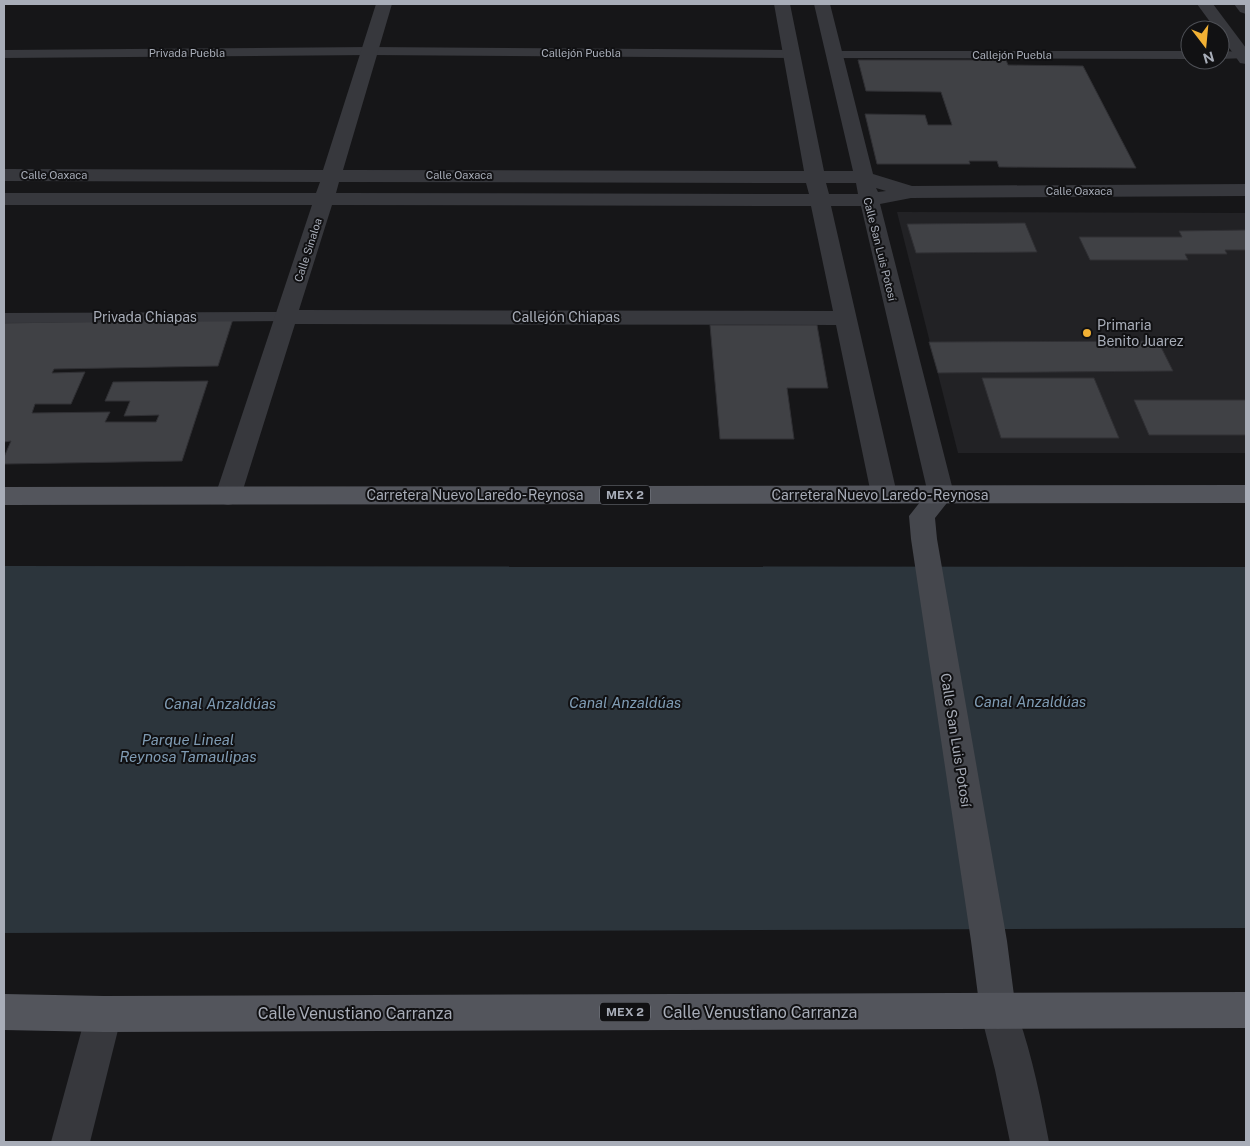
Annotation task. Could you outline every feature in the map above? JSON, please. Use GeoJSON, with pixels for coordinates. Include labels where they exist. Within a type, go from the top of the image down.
{"type":"FeatureCollection","features":[{"type":"Feature","properties":{"kind":"main road","name":"Carretera Nuevo Laredo- Reynosa"},"geometry":{"type":"LineString","coordinates":[[4,496],[1246,494]]}},
{"type":"Feature","properties":{"kind":"main road","name":"Calle Venustiano Carranza"},"geometry":{"type":"LineString","coordinates":[[4,1012],[104,1014],[1246,1010]]}},
{"type":"Feature","properties":{"kind":"street","name":"Calle Sinaloa"},"geometry":{"type":"LineString","coordinates":[[228,496],[332,175],[384,4]]}},
{"type":"Feature","properties":{"kind":"street"},"geometry":{"type":"LineString","coordinates":[[782,4],[815,177],[884,494],[923,528],[941,494]]}},
{"type":"Feature","properties":{"kind":"street","name":"Calle San Luis Potosí"},"geometry":{"type":"LineString","coordinates":[[822,4],[862,177],[941,494]]}},
{"type":"Feature","properties":{"kind":"street"},"geometry":{"type":"LineString","coordinates":[[1205,4],[1245,57]]}},
{"type":"Feature","properties":{"kind":"street"},"geometry":{"type":"LineString","coordinates":[[1242,4],[1246,9]]}},
{"type":"Feature","properties":{"kind":"street","name":"Calle Oaxaca"},"geometry":{"type":"LineString","coordinates":[[4,175],[862,177],[911,192]]}},
{"type":"Feature","properties":{"kind":"street","name":"Calle Oaxaca"},"geometry":{"type":"LineString","coordinates":[[4,199],[868,200],[911,192],[1246,190]]}},
{"type":"Feature","properties":{"kind":"street","name":"Callejón Chiapas"},"geometry":{"type":"LineString","coordinates":[[286,317],[846,318]]}},
{"type":"Feature","properties":{"kind":"street","name":"Calle San Luis Potosí"},"geometry":{"type":"LineString","coordinates":[[923,528],[998,1011]]}},
{"type":"Feature","properties":{"kind":"street"},"geometry":{"type":"LineString","coordinates":[[998,1011],[1014,1070],[1030,1142]]}},
{"type":"Feature","properties":{"kind":"street"},"geometry":{"type":"LineString","coordinates":[[70,1142],[104,1014]]}},
{"type":"Feature","properties":{"kind":"lane","name":"Privada Puebla"},"geometry":{"type":"LineString","coordinates":[[4,54],[370,51]]}},
{"type":"Feature","properties":{"kind":"lane","name":"Callejón Puebla"},"geometry":{"type":"LineString","coordinates":[[370,51],[792,54]]}},
{"type":"Feature","properties":{"kind":"lane","name":"Callejón Puebla"},"geometry":{"type":"LineString","coordinates":[[833,55],[1180,55]]}},
{"type":"Feature","properties":{"kind":"lane"},"geometry":{"type":"LineString","coordinates":[[1230,56],[1245,57]]}},
{"type":"Feature","properties":{"kind":"lane","name":"Privada Chiapas"},"geometry":{"type":"LineString","coordinates":[[4,318],[286,317]]}},
{"type":"Feature","properties":{"kind":"shaded area","name":"Primaria Benito Juarez"},"geometry":{"type":"Polygon","coordinates":[[[897,212],[1246,213],[1246,453],[958,453],[897,212]]]}},
{"type":"Feature","properties":{"kind":"water","name":"Parque Lineal Reynosa Tamaulipas"},"geometry":{"type":"Polygon","coordinates":[[[4,566],[1246,567],[1246,928],[4,933],[4,566]]]}},
{"type":"Feature","properties":{"kind":"building"},"geometry":{"type":"Polygon","coordinates":[[[858,60],[1006,60],[1008,65],[1083,66],[1136,168],[999,167],[997,161],[969,161],[970,164],[877,164],[865,114],[925,115],[928,125],[952,125],[941,92],[866,91],[858,60]]]}},
{"type":"Feature","properties":{"kind":"building"},"geometry":{"type":"Polygon","coordinates":[[[1025,223],[1037,252],[916,253],[907,224],[1025,223]]]}},
{"type":"Feature","properties":{"kind":"building"},"geometry":{"type":"Polygon","coordinates":[[[1246,230],[1246,250],[1225,250],[1227,254],[1185,254],[1188,260],[1090,260],[1079,237],[1182,237],[1179,231],[1246,230]]]}},
{"type":"Feature","properties":{"kind":"building"},"geometry":{"type":"Polygon","coordinates":[[[233,319],[218,366],[54,369],[52,373],[85,372],[71,404],[35,404],[32,413],[110,412],[105,422],[156,422],[159,415],[124,416],[130,401],[105,401],[113,382],[208,381],[182,461],[4,464],[4,457],[11,441],[4,442],[4,323],[233,319]]]}},
{"type":"Feature","properties":{"kind":"building"},"geometry":{"type":"Polygon","coordinates":[[[710,325],[817,325],[828,388],[787,388],[794,439],[720,439],[710,325]]]}},
{"type":"Feature","properties":{"kind":"building"},"geometry":{"type":"Polygon","coordinates":[[[1158,341],[1173,371],[938,373],[929,342],[1158,341]]]}},
{"type":"Feature","properties":{"kind":"building"},"geometry":{"type":"Polygon","coordinates":[[[982,378],[1094,378],[1119,438],[1001,438],[982,378]]]}},
{"type":"Feature","properties":{"kind":"building"},"geometry":{"type":"Polygon","coordinates":[[[1134,400],[1246,400],[1246,435],[1149,435],[1134,400]]]}},
{"type":"Feature","properties":{"kind":"place","name":"Primaria Benito Juarez"},"geometry":{"type":"Point","coordinates":[1087,333]}},
{"type":"Feature","properties":{"kind":"water label","name":"Canal Anzaldúas"},"geometry":{"type":"Point","coordinates":[1030,702]}},
{"type":"Feature","properties":{"kind":"water label","name":"Canal Anzaldúas"},"geometry":{"type":"Point","coordinates":[625,703]}},
{"type":"Feature","properties":{"kind":"water label","name":"Canal Anzaldúas"},"geometry":{"type":"Point","coordinates":[220,704]}}]}
